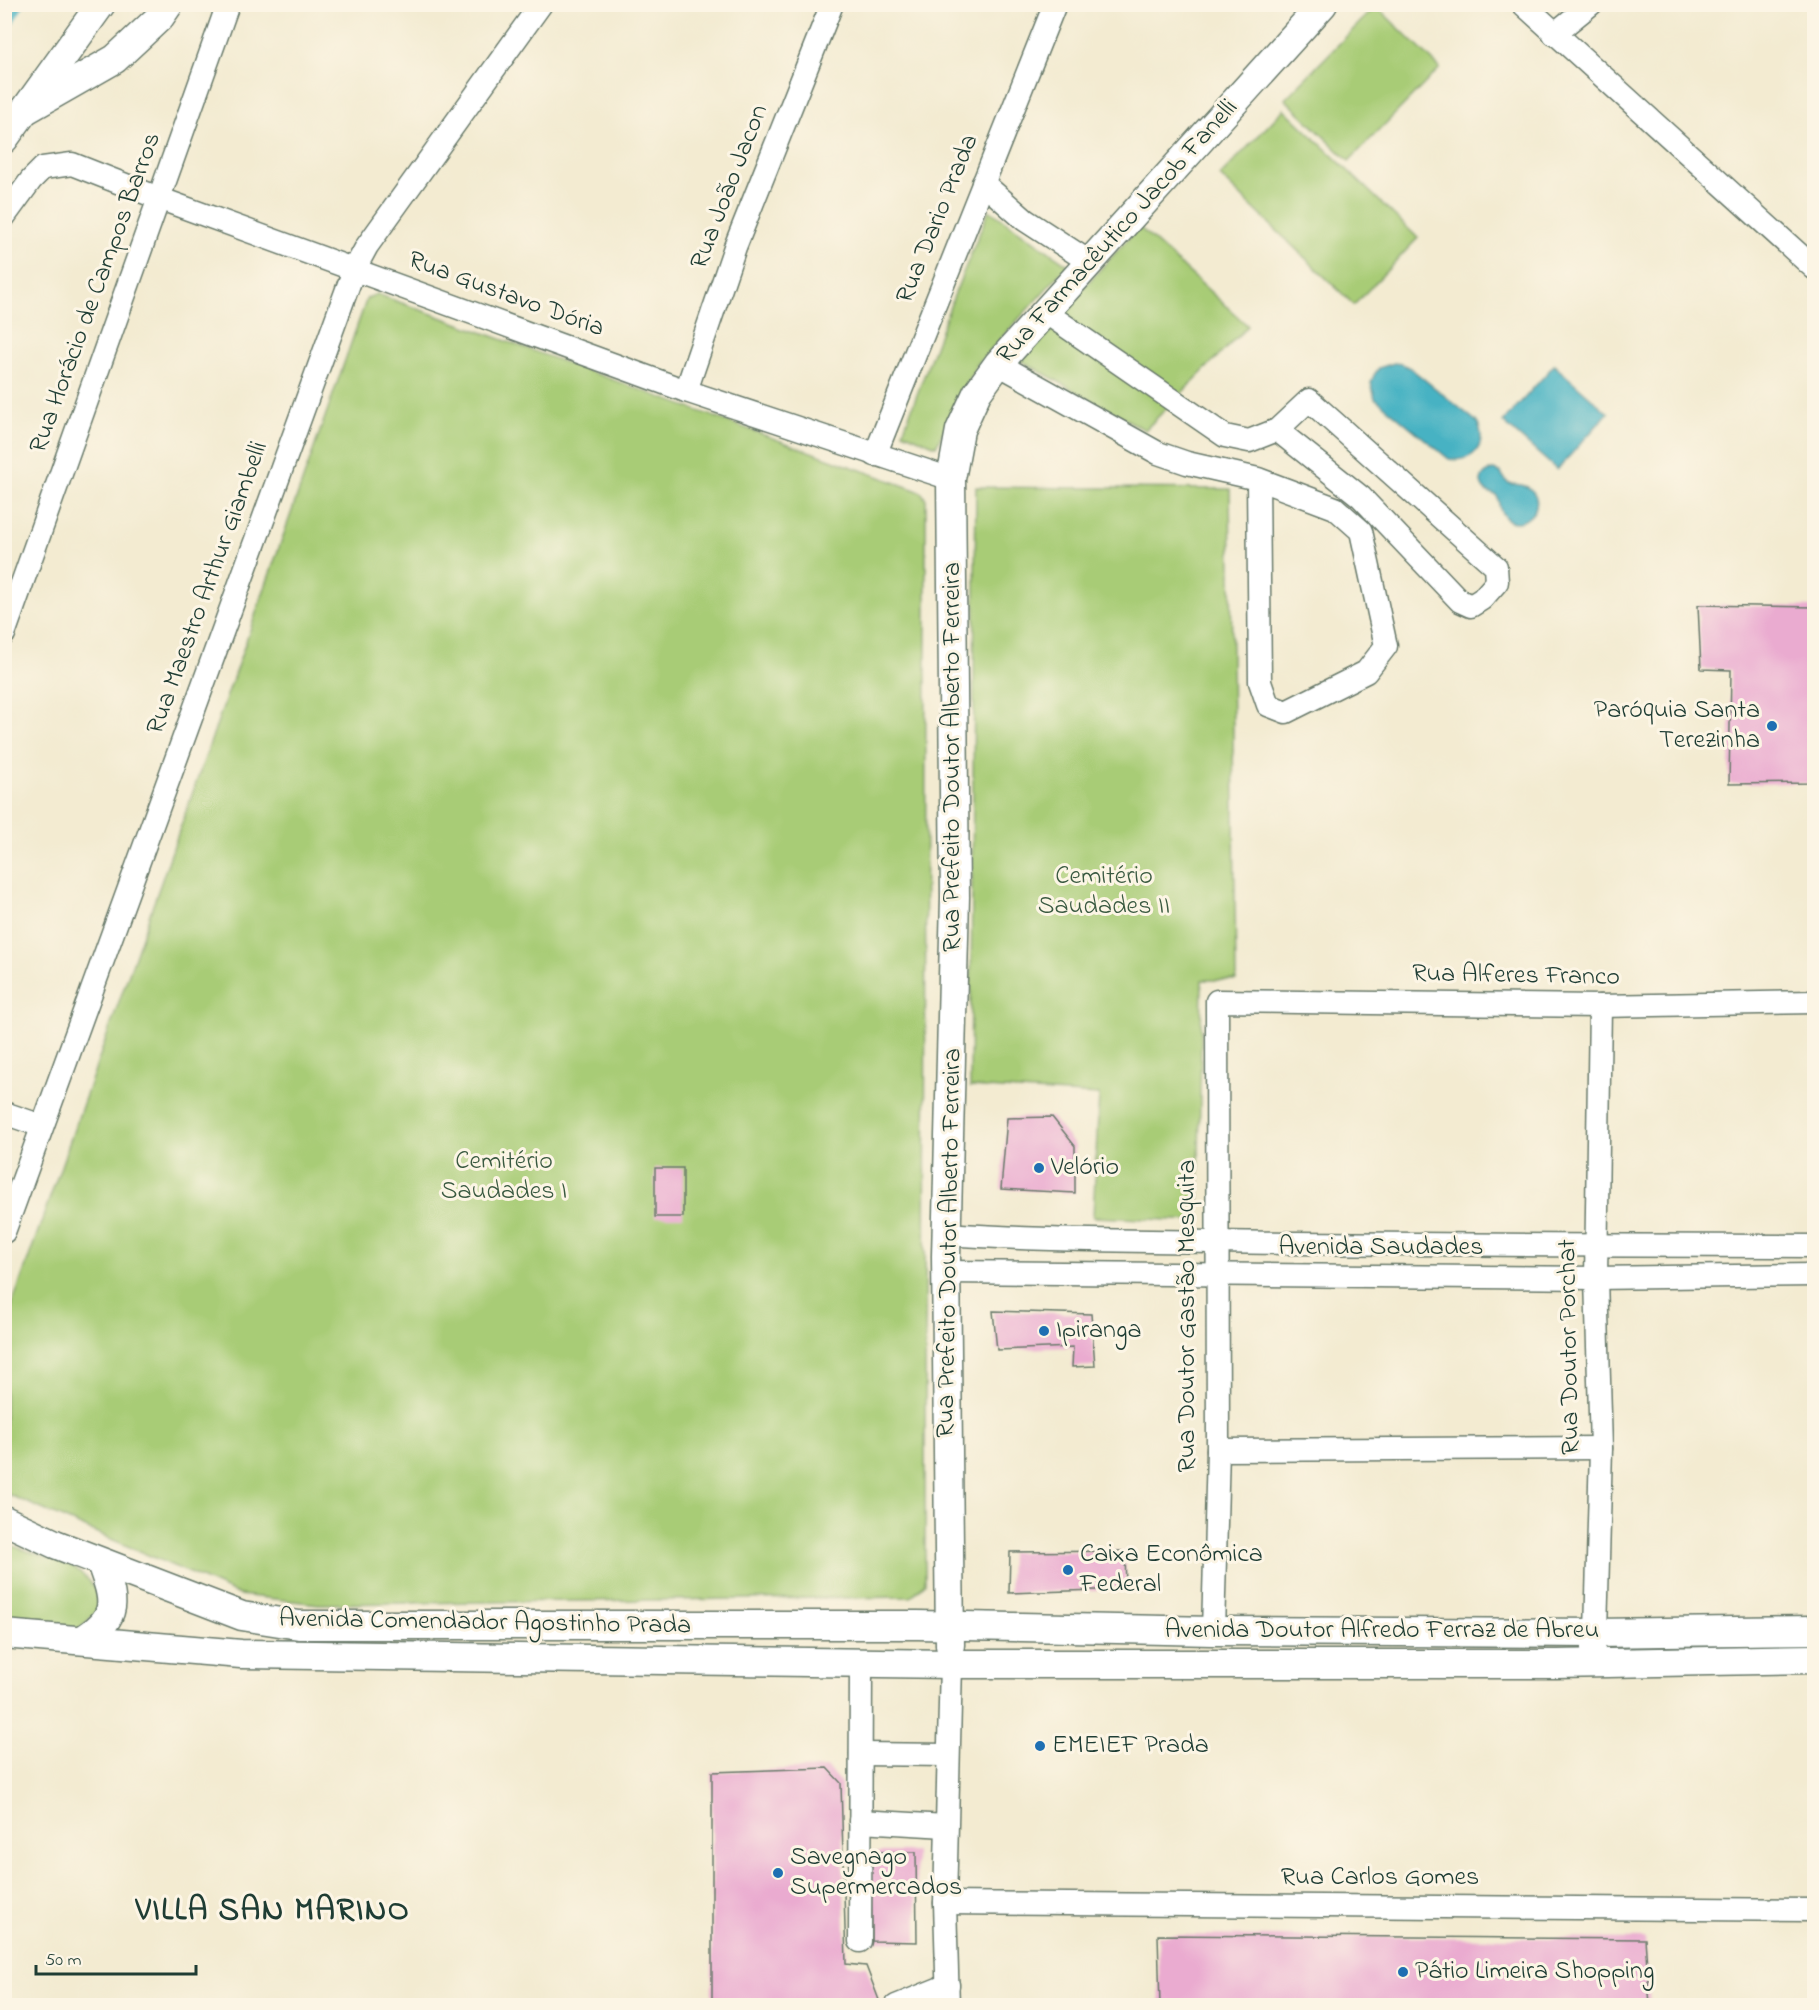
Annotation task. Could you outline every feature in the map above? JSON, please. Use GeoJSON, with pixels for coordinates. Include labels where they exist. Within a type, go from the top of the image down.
{"type":"FeatureCollection","features":[{"type":"Feature","properties":{"kind":"main road"},"geometry":{"type":"LineString","coordinates":[[4,139],[14,115],[101,4]]}},
{"type":"Feature","properties":{"kind":"main road"},"geometry":{"type":"LineString","coordinates":[[14,115],[115,59],[160,17],[170,4]]}},
{"type":"Feature","properties":{"kind":"main road","name":"Rua Farmacêutico Jacob Fanelli"},"geometry":{"type":"LineString","coordinates":[[951,479],[960,430],[977,393],[998,364],[1323,4]]}},
{"type":"Feature","properties":{"kind":"main road","name":"Rua Prefeito Doutor Alberto Ferreira"},"geometry":{"type":"LineString","coordinates":[[951,479],[955,897],[946,1272],[951,1664]]}},
{"type":"Feature","properties":{"kind":"main road","name":"Avenida Comendador Agostinho Prada"},"geometry":{"type":"LineString","coordinates":[[4,1520],[102,1563],[242,1616],[299,1625],[949,1626]]}},
{"type":"Feature","properties":{"kind":"main road"},"geometry":{"type":"LineString","coordinates":[[82,1640],[97,1631],[108,1620],[112,1605],[102,1563]]}},
{"type":"Feature","properties":{"kind":"main road","name":"Avenida Doutor Alfredo Ferraz de Abreu"},"geometry":{"type":"LineString","coordinates":[[949,1626],[1213,1631],[1596,1633],[1815,1630]]}},
{"type":"Feature","properties":{"kind":"main road","name":"Avenida Comendador Agostinho Prada"},"geometry":{"type":"LineString","coordinates":[[4,1634],[241,1654],[951,1664]]}},
{"type":"Feature","properties":{"kind":"main road","name":"Avenida Doutor Alfredo Ferraz de Abreu"},"geometry":{"type":"LineString","coordinates":[[951,1664],[1557,1664],[1815,1659]]}},
{"type":"Feature","properties":{"kind":"street","name":"Rua Horácio de Campos Barros"},"geometry":{"type":"LineString","coordinates":[[4,634],[161,199],[228,4]]}},
{"type":"Feature","properties":{"kind":"street","name":"Rua Maestro Arthur Giambelli"},"geometry":{"type":"LineString","coordinates":[[4,1232],[354,270],[367,246],[542,4]]}},
{"type":"Feature","properties":{"kind":"street","name":"Rua João Jacon"},"geometry":{"type":"LineString","coordinates":[[686,391],[735,247],[832,4]]}},
{"type":"Feature","properties":{"kind":"street","name":"Rua Dario Prada"},"geometry":{"type":"LineString","coordinates":[[875,455],[1055,4]]}},
{"type":"Feature","properties":{"kind":"street"},"geometry":{"type":"LineString","coordinates":[[1522,4],[1815,268]]}},
{"type":"Feature","properties":{"kind":"street"},"geometry":{"type":"LineString","coordinates":[[1554,34],[1591,4]]}},
{"type":"Feature","properties":{"kind":"street","name":"Rua Gustavo Dória"},"geometry":{"type":"LineString","coordinates":[[4,217],[31,180],[44,168],[72,164],[161,199],[686,391],[951,479]]}},
{"type":"Feature","properties":{"kind":"street"},"geometry":{"type":"LineString","coordinates":[[983,183],[1025,220],[1091,263]]}},
{"type":"Feature","properties":{"kind":"street"},"geometry":{"type":"LineString","coordinates":[[1045,312],[1225,436],[1249,441],[1277,430],[1309,400],[1496,567],[1497,582],[1482,599],[1471,606],[1460,601],[1361,497],[1277,430]]}},
{"type":"Feature","properties":{"kind":"street"},"geometry":{"type":"LineString","coordinates":[[998,364],[1158,453],[1187,463],[1258,479],[1335,508],[1361,531],[1386,646],[1366,672],[1286,712],[1268,705],[1260,682],[1258,479]]}},
{"type":"Feature","properties":{"kind":"street","name":"Rua Alferes Franco"},"geometry":{"type":"LineString","coordinates":[[1217,1000],[1600,1006],[1815,1002]]}},
{"type":"Feature","properties":{"kind":"street","name":"Rua Doutor Gastão Mesquita"},"geometry":{"type":"LineString","coordinates":[[1213,1631],[1218,1450],[1217,1000]]}},
{"type":"Feature","properties":{"kind":"street","name":"Rua Doutor Porchat"},"geometry":{"type":"LineString","coordinates":[[1596,1633],[1601,1448],[1596,1278],[1600,1006]]}},
{"type":"Feature","properties":{"kind":"street"},"geometry":{"type":"LineString","coordinates":[[4,1113],[42,1126]]}},
{"type":"Feature","properties":{"kind":"street","name":"Avenida Saudades"},"geometry":{"type":"LineString","coordinates":[[947,1234],[1216,1242],[1815,1246]]}},
{"type":"Feature","properties":{"kind":"street","name":"Avenida Saudades"},"geometry":{"type":"LineString","coordinates":[[946,1272],[1596,1278],[1815,1275]]}},
{"type":"Feature","properties":{"kind":"street"},"geometry":{"type":"LineString","coordinates":[[1218,1450],[1601,1448]]}},
{"type":"Feature","properties":{"kind":"street"},"geometry":{"type":"LineString","coordinates":[[1557,1664],[1586,1655],[1595,1644],[1596,1633]]}},
{"type":"Feature","properties":{"kind":"street"},"geometry":{"type":"LineString","coordinates":[[860,1941],[861,1663]]}},
{"type":"Feature","properties":{"kind":"street","name":"Rua Prefeito Doutor Alberto Ferreira"},"geometry":{"type":"LineString","coordinates":[[948,1995],[945,1903],[951,1664]]}},
{"type":"Feature","properties":{"kind":"street"},"geometry":{"type":"LineString","coordinates":[[861,1754],[948,1755]]}},
{"type":"Feature","properties":{"kind":"street"},"geometry":{"type":"LineString","coordinates":[[860,1821],[946,1826]]}},
{"type":"Feature","properties":{"kind":"street","name":"Rua Carlos Gomes"},"geometry":{"type":"LineString","coordinates":[[945,1903],[1815,1910]]}},
{"type":"Feature","properties":{"kind":"street"},"geometry":{"type":"LineString","coordinates":[[896,2006],[948,1995]]}},
{"type":"Feature","properties":{"kind":"green space"},"geometry":{"type":"Polygon","coordinates":[[[1376,6],[1440,68],[1349,161],[1285,99],[1376,6]]]}},
{"type":"Feature","properties":{"kind":"green space"},"geometry":{"type":"Polygon","coordinates":[[[1284,109],[1418,238],[1354,305],[1220,176],[1284,109]]]}},
{"type":"Feature","properties":{"kind":"green space"},"geometry":{"type":"Polygon","coordinates":[[[989,210],[1068,265],[976,366],[936,446],[903,432],[989,210]]]}},
{"type":"Feature","properties":{"kind":"green space"},"geometry":{"type":"Polygon","coordinates":[[[1139,227],[1248,326],[1145,430],[1018,359],[1139,227]]]}},
{"type":"Feature","properties":{"kind":"green space","name":"Cemitério Saudades I"},"geometry":{"type":"Polygon","coordinates":[[[377,294],[921,492],[926,499],[925,1583],[911,1597],[319,1604],[240,1595],[5,1493],[5,1325],[367,298],[377,294]]]}},
{"type":"Feature","properties":{"kind":"green space","name":"Cemitério Saudades II"},"geometry":{"type":"Polygon","coordinates":[[[976,487],[1230,489],[1236,980],[1202,980],[1198,1221],[1093,1217],[1099,1095],[970,1087],[976,487]]]}},
{"type":"Feature","properties":{"kind":"green space"},"geometry":{"type":"Polygon","coordinates":[[[4,1543],[72,1566],[97,1590],[98,1610],[80,1629],[5,1623],[4,1543]]]}},
{"type":"Feature","properties":{"kind":"water"},"geometry":{"type":"Polygon","coordinates":[[[1394,363],[1410,368],[1477,422],[1480,430],[1480,445],[1472,455],[1458,460],[1449,459],[1375,398],[1371,383],[1374,375],[1379,368],[1394,363]]]}},
{"type":"Feature","properties":{"kind":"water"},"geometry":{"type":"Polygon","coordinates":[[[1554,365],[1608,413],[1557,470],[1503,422],[1554,365]]]}},
{"type":"Feature","properties":{"kind":"water"},"geometry":{"type":"Polygon","coordinates":[[[1493,470],[1500,472],[1507,482],[1526,486],[1535,495],[1537,503],[1535,510],[1523,521],[1508,520],[1500,509],[1497,496],[1482,486],[1481,480],[1484,475],[1493,470]]]}},
{"type":"Feature","properties":{"kind":"building","name":"Paróquia Santa Terezinha"},"geometry":{"type":"Polygon","coordinates":[[[1698,605],[1814,607],[1814,783],[1729,784],[1731,670],[1701,669],[1698,605]]]}},
{"type":"Feature","properties":{"kind":"building","name":"Velório"},"geometry":{"type":"Polygon","coordinates":[[[1052,1117],[1075,1146],[1075,1193],[1001,1189],[1007,1118],[1052,1117]]]}},
{"type":"Feature","properties":{"kind":"building"},"geometry":{"type":"Polygon","coordinates":[[[655,1168],[683,1168],[683,1217],[655,1217],[655,1168]]]}},
{"type":"Feature","properties":{"kind":"building","name":"Ipiranga"},"geometry":{"type":"Polygon","coordinates":[[[993,1311],[1091,1314],[1095,1366],[1072,1367],[1073,1347],[997,1350],[993,1311]]]}},
{"type":"Feature","properties":{"kind":"building","name":"Caixa Econômica Federal"},"geometry":{"type":"Polygon","coordinates":[[[1125,1551],[1126,1589],[1009,1593],[1010,1552],[1125,1551]]]}},
{"type":"Feature","properties":{"kind":"building","name":"Savegnago Supermercados"},"geometry":{"type":"Polygon","coordinates":[[[827,1768],[841,1783],[846,1964],[866,1966],[879,2000],[865,2006],[712,2006],[712,1772],[827,1768]]]}},
{"type":"Feature","properties":{"kind":"building"},"geometry":{"type":"Polygon","coordinates":[[[871,1852],[916,1852],[917,1942],[872,1941],[871,1852]]]}},
{"type":"Feature","properties":{"kind":"building","name":"Pátio Limeira Shopping"},"geometry":{"type":"Polygon","coordinates":[[[1158,1935],[1645,1939],[1650,2006],[1160,2006],[1158,1935]]]}},
{"type":"Feature","properties":{"kind":"waterway"},"geometry":{"type":"LineString","coordinates":[[4,32],[21,4]]}},
{"type":"Feature","properties":{"kind":"place","name":"Paróquia Santa Terezinha"},"geometry":{"type":"Point","coordinates":[1772,726]}},
{"type":"Feature","properties":{"kind":"place","name":"Velório"},"geometry":{"type":"Point","coordinates":[1039,1168]}},
{"type":"Feature","properties":{"kind":"place","name":"Ipiranga"},"geometry":{"type":"Point","coordinates":[1044,1331]}},
{"type":"Feature","properties":{"kind":"place","name":"Caixa Econômica Federal"},"geometry":{"type":"Point","coordinates":[1068,1570]}},
{"type":"Feature","properties":{"kind":"place","name":"EMEIEF Prada"},"geometry":{"type":"Point","coordinates":[1040,1746]}},
{"type":"Feature","properties":{"kind":"place","name":"Savegnago Supermercados"},"geometry":{"type":"Point","coordinates":[778,1873]}},
{"type":"Feature","properties":{"kind":"place","name":"Pátio Limeira Shopping"},"geometry":{"type":"Point","coordinates":[1403,1972]}},
{"type":"Feature","properties":{"kind":"district","name":"VILLA SAN MARINO"},"geometry":{"type":"Point","coordinates":[273,1911]}}]}
